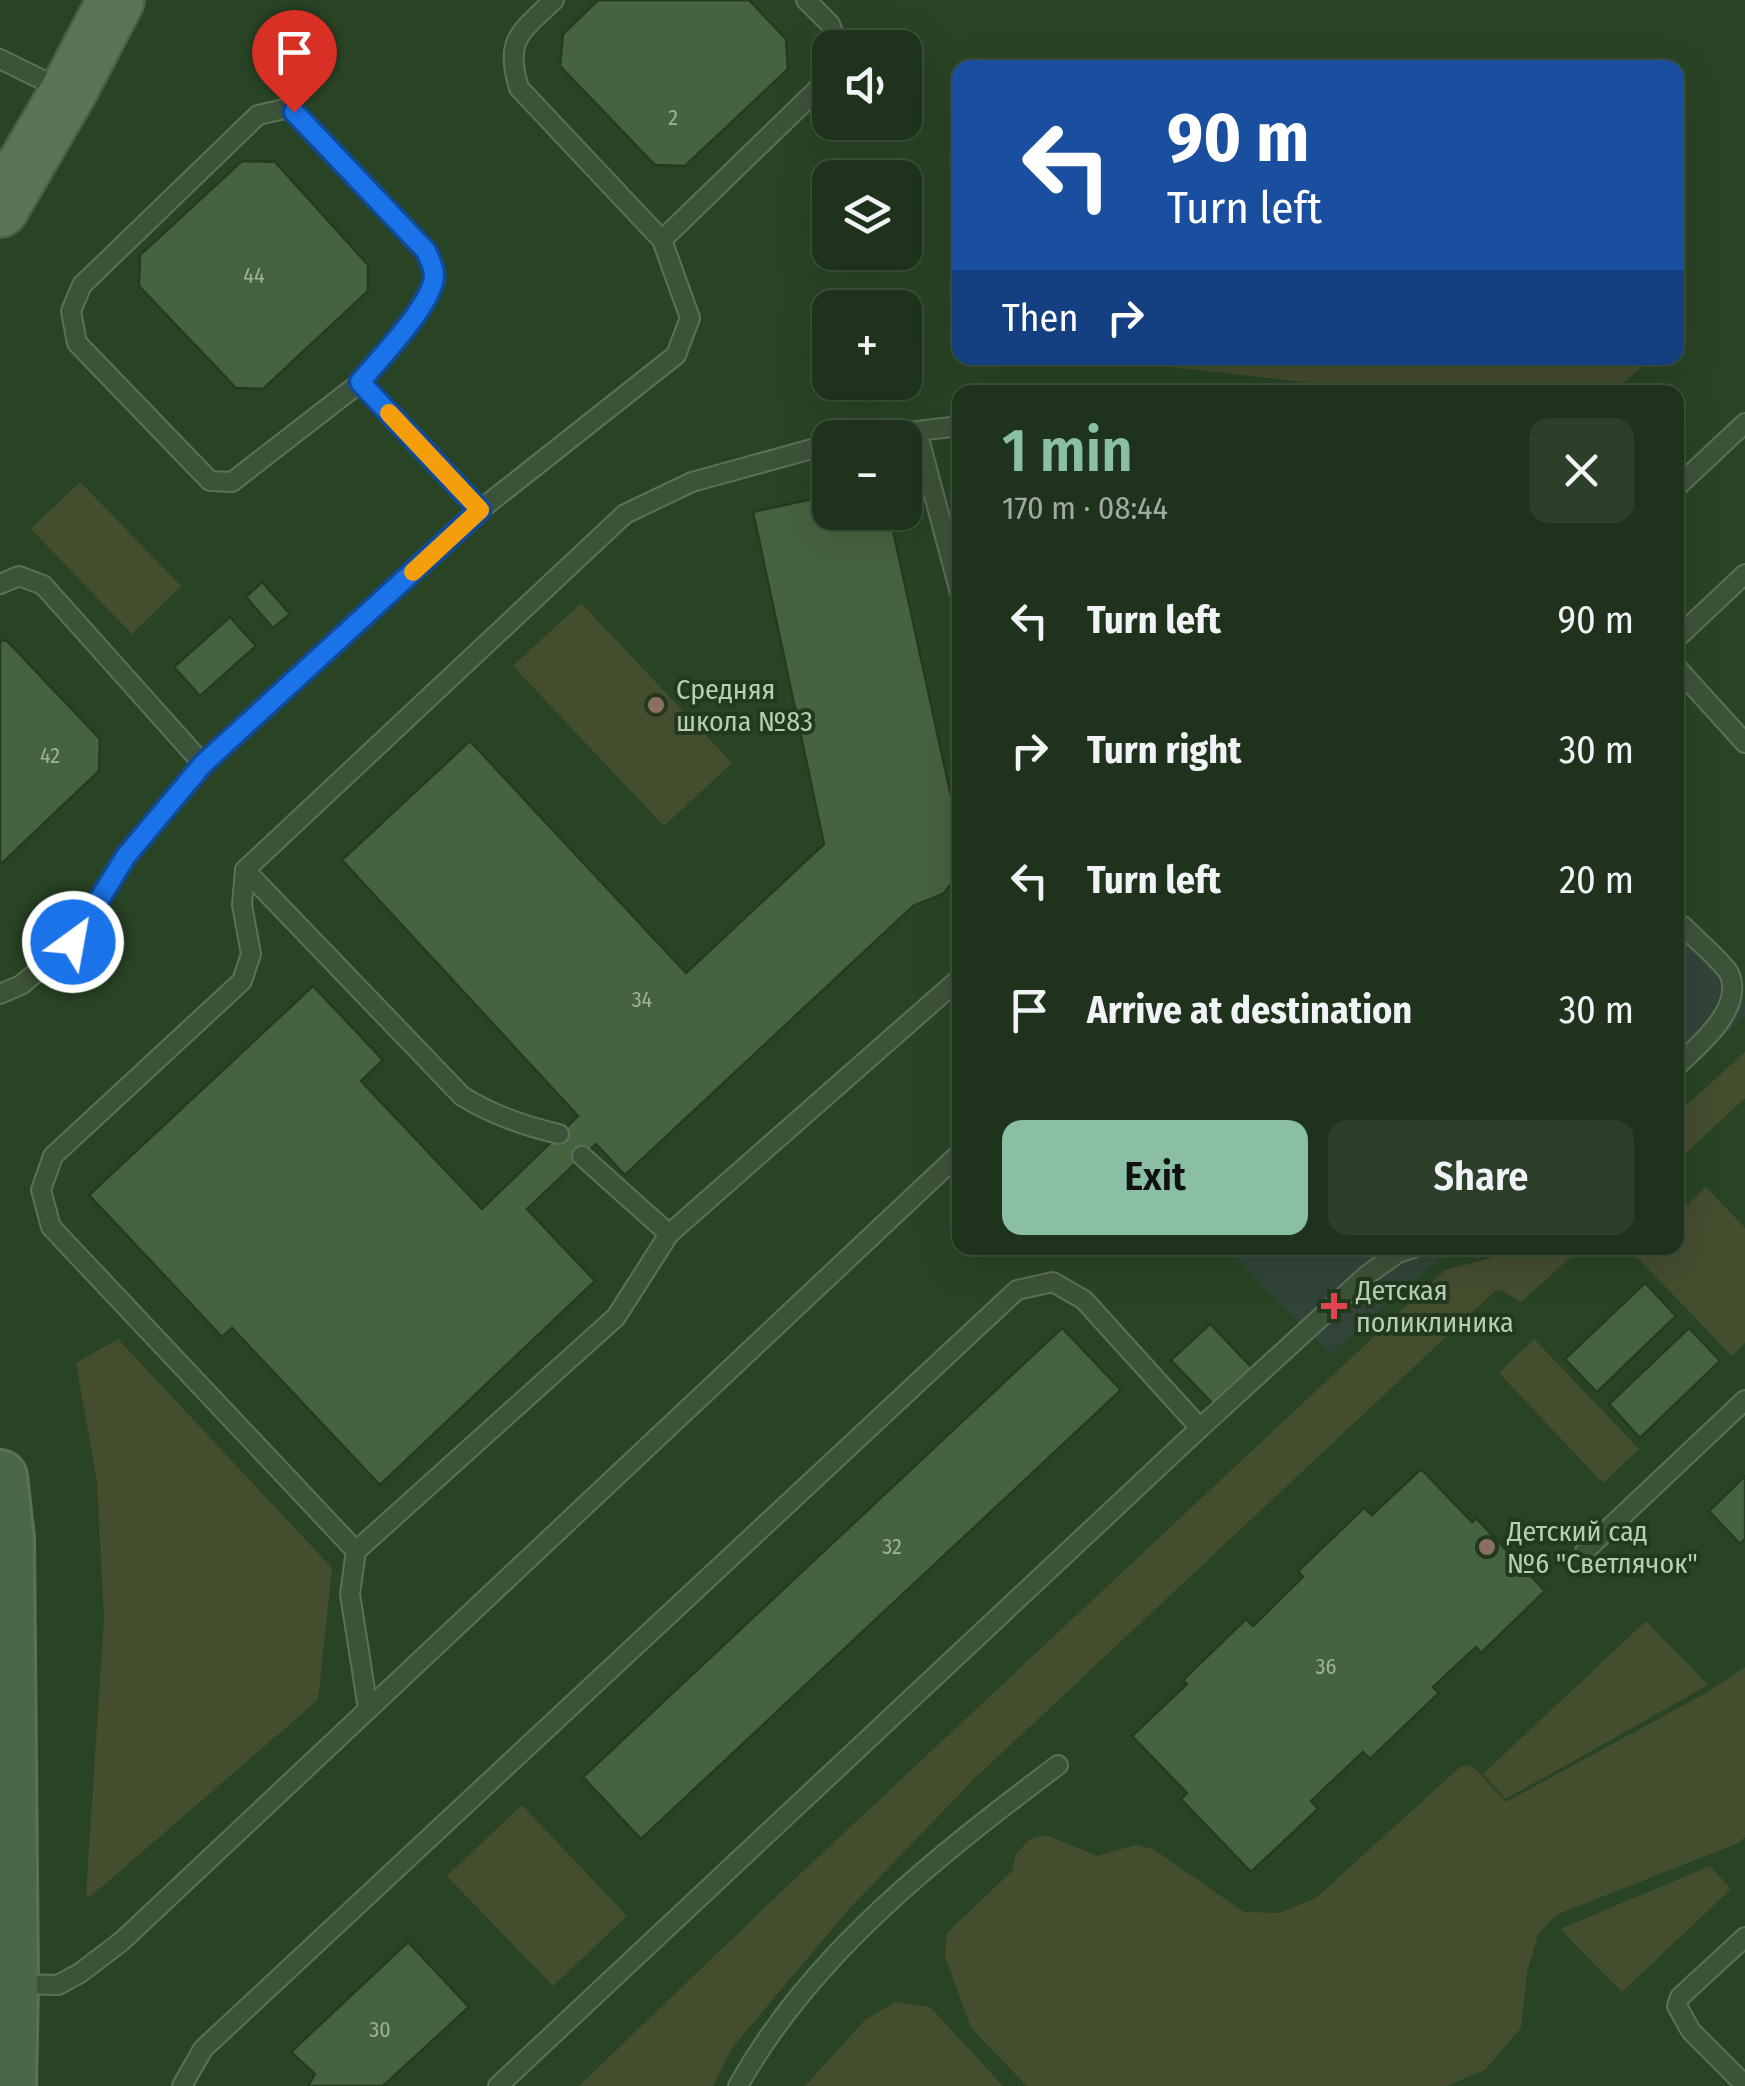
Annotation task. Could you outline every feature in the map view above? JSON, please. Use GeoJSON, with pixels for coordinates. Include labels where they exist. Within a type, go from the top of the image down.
{"type":"FeatureCollection","features":[{"type":"Feature","properties":{"kind":"main road"},"geometry":{"type":"LineString","coordinates":[[0,209],[116,0]]}},
{"type":"Feature","properties":{"kind":"main road"},"geometry":{"type":"LineString","coordinates":[[0,1477],[7,1538],[11,1984],[8,2086]]}},
{"type":"Feature","properties":{"kind":"lane"},"geometry":{"type":"LineString","coordinates":[[0,994],[21,985],[73,942],[126,856],[203,764],[480,510],[676,355],[690,318],[662,240],[519,88],[510,60],[520,33],[554,0]]}},
{"type":"Feature","properties":{"kind":"lane"},"geometry":{"type":"LineString","coordinates":[[806,0],[832,30]]}},
{"type":"Feature","properties":{"kind":"lane"},"geometry":{"type":"LineString","coordinates":[[0,59],[68,92]]}},
{"type":"Feature","properties":{"kind":"lane"},"geometry":{"type":"LineString","coordinates":[[662,240],[812,94]]}},
{"type":"Feature","properties":{"kind":"lane"},"geometry":{"type":"LineString","coordinates":[[284,109],[304,121],[426,251],[431,261],[434,275],[429,296],[360,382],[232,482],[210,481],[77,343],[71,311],[82,285],[258,115],[284,109]]}},
{"type":"Feature","properties":{"kind":"lane"},"geometry":{"type":"LineString","coordinates":[[360,382],[480,510]]}},
{"type":"Feature","properties":{"kind":"lane"},"geometry":{"type":"LineString","coordinates":[[1684,480],[1745,423]]}},
{"type":"Feature","properties":{"kind":"lane"},"geometry":{"type":"LineString","coordinates":[[922,430],[952,427]]}},
{"type":"Feature","properties":{"kind":"lane"},"geometry":{"type":"LineString","coordinates":[[356,1552],[51,1227],[41,1190],[54,1156],[242,982],[251,954],[242,905],[244,870],[625,514],[692,482],[812,449]]}},
{"type":"Feature","properties":{"kind":"lane"},"geometry":{"type":"LineString","coordinates":[[922,450],[952,563]]}},
{"type":"Feature","properties":{"kind":"lane"},"geometry":{"type":"LineString","coordinates":[[1684,631],[1745,574]]}},
{"type":"Feature","properties":{"kind":"lane"},"geometry":{"type":"LineString","coordinates":[[0,584],[18,576],[43,585],[203,764]]}},
{"type":"Feature","properties":{"kind":"lane"},"geometry":{"type":"LineString","coordinates":[[1684,677],[1745,743]]}},
{"type":"Feature","properties":{"kind":"lane"},"geometry":{"type":"LineString","coordinates":[[244,870],[462,1096],[528,1127],[559,1134]]}},
{"type":"Feature","properties":{"kind":"lane"},"geometry":{"type":"LineString","coordinates":[[1684,931],[1731,975],[1733,991],[1723,1022],[1684,1058]]}},
{"type":"Feature","properties":{"kind":"lane"},"geometry":{"type":"LineString","coordinates":[[368,1709],[350,1594],[356,1552],[616,1317],[669,1234],[952,985]]}},
{"type":"Feature","properties":{"kind":"lane"},"geometry":{"type":"LineString","coordinates":[[582,1156],[669,1234]]}},
{"type":"Feature","properties":{"kind":"lane"},"geometry":{"type":"LineString","coordinates":[[11,1984],[58,1985],[80,1974],[122,1941],[952,1160]]}},
{"type":"Feature","properties":{"kind":"lane"},"geometry":{"type":"LineString","coordinates":[[498,2086],[1200,1428],[1354,1286],[1395,1255]]}},
{"type":"Feature","properties":{"kind":"lane"},"geometry":{"type":"LineString","coordinates":[[182,2086],[203,2049],[1017,1290],[1052,1282],[1084,1300],[1200,1428]]}},
{"type":"Feature","properties":{"kind":"lane"},"geometry":{"type":"LineString","coordinates":[[1585,1550],[1745,1400]]}},
{"type":"Feature","properties":{"kind":"lane"},"geometry":{"type":"LineString","coordinates":[[738,2086],[754,2057],[810,1985],[861,1929],[939,1858],[1058,1766]]}},
{"type":"Feature","properties":{"kind":"lane"},"geometry":{"type":"LineString","coordinates":[[1745,1937],[1680,1997],[1677,2006],[1691,2032],[1745,2085]]}},
{"type":"Feature","properties":{"kind":"shaded area"},"geometry":{"type":"Polygon","coordinates":[[[1684,938],[1745,1004],[1745,1015],[1684,1074],[1684,938]]]}},
{"type":"Feature","properties":{"kind":"shaded area","name":"Детская поликлиника"},"geometry":{"type":"Polygon","coordinates":[[[1234,1255],[1469,1255],[1439,1259],[1330,1354],[1234,1255]]]}},
{"type":"Feature","properties":{"kind":"green space"},"geometry":{"type":"Polygon","coordinates":[[[1155,365],[1644,365],[1621,385],[1327,385],[1155,365]]]}},
{"type":"Feature","properties":{"kind":"green space"},"geometry":{"type":"Polygon","coordinates":[[[80,482],[181,586],[132,634],[31,529],[80,482]]]}},
{"type":"Feature","properties":{"kind":"green space"},"geometry":{"type":"Polygon","coordinates":[[[581,603],[732,763],[664,826],[513,666],[581,603]]]}},
{"type":"Feature","properties":{"kind":"green space"},"geometry":{"type":"Polygon","coordinates":[[[1745,1052],[1745,1098],[1684,1154],[1684,1108],[1745,1052]]]}},
{"type":"Feature","properties":{"kind":"green space"},"geometry":{"type":"Polygon","coordinates":[[[1706,1187],[1745,1228],[1745,1343],[1732,1356],[1635,1255],[1684,1255],[1684,1208],[1706,1187]]]}},
{"type":"Feature","properties":{"kind":"green space"},"geometry":{"type":"Polygon","coordinates":[[[1503,1255],[1573,1255],[1521,1302],[1496,1290],[974,1779],[848,1910],[732,2048],[713,2086],[579,2086],[782,1891],[1445,1270],[1503,1255]]]}},
{"type":"Feature","properties":{"kind":"green space"},"geometry":{"type":"Polygon","coordinates":[[[118,1339],[332,1568],[318,1700],[90,1897],[86,1894],[104,1619],[97,1482],[76,1363],[118,1339]]]}},
{"type":"Feature","properties":{"kind":"green space"},"geometry":{"type":"Polygon","coordinates":[[[1534,1339],[1639,1449],[1603,1483],[1499,1373],[1534,1339]]]}},
{"type":"Feature","properties":{"kind":"green space"},"geometry":{"type":"Polygon","coordinates":[[[1646,1621],[1708,1685],[1506,1799],[1483,1774],[1646,1621]]]}},
{"type":"Feature","properties":{"kind":"green space"},"geometry":{"type":"Polygon","coordinates":[[[1745,1667],[1745,1837],[1556,1915],[1538,1934],[1527,1972],[1521,2028],[1485,2070],[1446,2086],[1027,2086],[971,2028],[945,1956],[947,1933],[1012,1871],[1016,1854],[1030,1839],[1046,1835],[1097,1856],[1136,1845],[1153,1849],[1244,1912],[1279,1913],[1316,1898],[1460,1767],[1471,1765],[1506,1802],[1706,1693],[1745,1667]]]}},
{"type":"Feature","properties":{"kind":"green space"},"geometry":{"type":"Polygon","coordinates":[[[522,1805],[627,1916],[553,1986],[447,1876],[522,1805]]]}},
{"type":"Feature","properties":{"kind":"green space"},"geometry":{"type":"Polygon","coordinates":[[[1710,1866],[1731,1889],[1622,1992],[1560,1929],[1710,1866]]]}},
{"type":"Feature","properties":{"kind":"green space"},"geometry":{"type":"Polygon","coordinates":[[[895,2002],[930,2007],[1003,2086],[805,2086],[865,2020],[895,2002]]]}},
{"type":"Feature","properties":{"kind":"building"},"geometry":{"type":"Polygon","coordinates":[[[598,0],[749,0],[786,39],[788,69],[685,166],[655,165],[560,66],[563,34],[598,0]]]}},
{"type":"Feature","properties":{"kind":"building"},"geometry":{"type":"Polygon","coordinates":[[[242,161],[275,162],[368,265],[368,291],[263,389],[236,388],[139,286],[140,255],[242,161]]]}},
{"type":"Feature","properties":{"kind":"building"},"geometry":{"type":"Polygon","coordinates":[[[812,499],[812,530],[893,530],[952,800],[952,883],[943,894],[913,906],[625,1175],[596,1144],[527,1209],[595,1281],[380,1485],[232,1328],[222,1337],[89,1195],[313,986],[383,1060],[361,1081],[482,1209],[578,1116],[342,860],[470,741],[686,973],[824,844],[753,512],[812,499]]]}},
{"type":"Feature","properties":{"kind":"building"},"geometry":{"type":"Polygon","coordinates":[[[262,582],[290,614],[273,628],[246,597],[262,582]]]}},
{"type":"Feature","properties":{"kind":"building"},"geometry":{"type":"Polygon","coordinates":[[[230,617],[256,646],[200,696],[174,667],[230,617]]]}},
{"type":"Feature","properties":{"kind":"building"},"geometry":{"type":"Polygon","coordinates":[[[0,640],[7,641],[100,739],[99,771],[0,865],[0,640]]]}},
{"type":"Feature","properties":{"kind":"building"},"geometry":{"type":"Polygon","coordinates":[[[1645,1283],[1676,1316],[1597,1392],[1565,1359],[1645,1283]]]}},
{"type":"Feature","properties":{"kind":"building"},"geometry":{"type":"Polygon","coordinates":[[[1210,1324],[1253,1369],[1214,1405],[1171,1360],[1210,1324]]]}},
{"type":"Feature","properties":{"kind":"building"},"geometry":{"type":"Polygon","coordinates":[[[1062,1328],[1121,1390],[641,1839],[583,1777],[1062,1328]]]}},
{"type":"Feature","properties":{"kind":"building"},"geometry":{"type":"Polygon","coordinates":[[[1689,1328],[1720,1361],[1640,1438],[1609,1404],[1689,1328]]]}},
{"type":"Feature","properties":{"kind":"building"},"geometry":{"type":"Polygon","coordinates":[[[1421,1469],[1472,1522],[1476,1518],[1545,1591],[1481,1653],[1476,1647],[1433,1687],[1439,1693],[1370,1759],[1363,1752],[1311,1801],[1318,1809],[1251,1872],[1181,1799],[1187,1793],[1132,1736],[1187,1684],[1183,1680],[1246,1619],[1253,1626],[1303,1577],[1298,1571],[1364,1508],[1372,1515],[1421,1469]]]}},
{"type":"Feature","properties":{"kind":"building"},"geometry":{"type":"Polygon","coordinates":[[[1745,1476],[1745,1539],[1740,1544],[1709,1511],[1745,1476]]]}},
{"type":"Feature","properties":{"kind":"building"},"geometry":{"type":"Polygon","coordinates":[[[408,1942],[469,2007],[383,2086],[308,2086],[315,2074],[291,2052],[408,1942]]]}},
{"type":"Feature","properties":{"kind":"slow traffic"},"geometry":{"type":"LineString","coordinates":[[389,413],[480,510],[413,572]]}},
{"type":"Feature","properties":{"kind":"place","name":"Средняя школа №83"},"geometry":{"type":"Point","coordinates":[656,705]}},
{"type":"Feature","properties":{"kind":"place","name":"Детская поликлиника"},"geometry":{"type":"Point","coordinates":[1334,1306]}},
{"type":"Feature","properties":{"kind":"place","name":"Детский сад №6 \"Светлячок\""},"geometry":{"type":"Point","coordinates":[1487,1547]}},
{"type":"Feature","properties":{"kind":"route"},"geometry":{"type":"LineString","coordinates":[[73,942],[126,856],[203,764],[480,510],[360,382],[429,296],[434,275],[431,261],[426,251],[294,112]]}}]}
